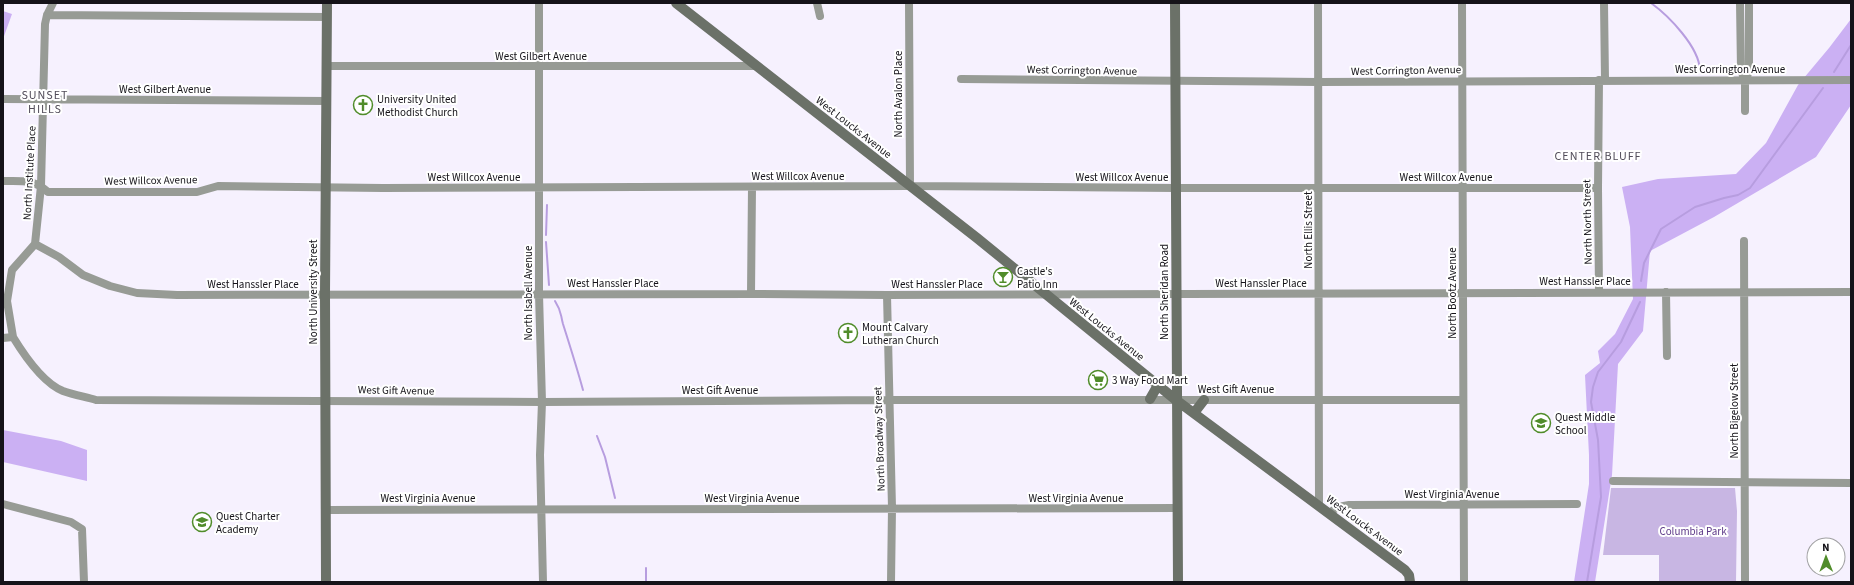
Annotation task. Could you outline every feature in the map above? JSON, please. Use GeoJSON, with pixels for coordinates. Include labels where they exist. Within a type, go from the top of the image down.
{"type":"FeatureCollection","features":[{"type":"Feature","properties":{"kind":"main road","name":"North University Street"},"geometry":{"type":"LineString","coordinates":[[326,582],[324,294],[327,3]]}},
{"type":"Feature","properties":{"kind":"main road","name":"West Loucks Avenue"},"geometry":{"type":"LineString","coordinates":[[676,3],[910,186],[1176,400],[1405,570],[1409,574],[1410,582]]}},
{"type":"Feature","properties":{"kind":"main road","name":"North Sheridan Road"},"geometry":{"type":"LineString","coordinates":[[1174,3],[1178,582]]}},
{"type":"Feature","properties":{"kind":"main road"},"geometry":{"type":"LineString","coordinates":[[1150,399],[1158,385]]}},
{"type":"Feature","properties":{"kind":"main road"},"geometry":{"type":"LineString","coordinates":[[1194,413],[1204,400]]}},
{"type":"Feature","properties":{"kind":"street","name":"North Institute Place"},"geometry":{"type":"LineString","coordinates":[[35,244],[41,186],[47,15],[53,3]]}},
{"type":"Feature","properties":{"kind":"street","name":"North Isabell Avenue"},"geometry":{"type":"LineString","coordinates":[[539,3],[539,294],[542,402],[540,455],[543,582]]}},
{"type":"Feature","properties":{"kind":"street"},"geometry":{"type":"LineString","coordinates":[[818,3],[820,16]]}},
{"type":"Feature","properties":{"kind":"street","name":"North Avalon Place"},"geometry":{"type":"LineString","coordinates":[[909,3],[910,186]]}},
{"type":"Feature","properties":{"kind":"street","name":"North Ellis Street"},"geometry":{"type":"LineString","coordinates":[[1318,3],[1319,506]]}},
{"type":"Feature","properties":{"kind":"street","name":"North Bootz Avenue"},"geometry":{"type":"LineString","coordinates":[[1462,3],[1464,582]]}},
{"type":"Feature","properties":{"kind":"street","name":"North North Street"},"geometry":{"type":"LineString","coordinates":[[1599,292],[1598,188],[1604,3]]}},
{"type":"Feature","properties":{"kind":"street"},"geometry":{"type":"LineString","coordinates":[[1740,3],[1740,70],[1745,81]]}},
{"type":"Feature","properties":{"kind":"street"},"geometry":{"type":"LineString","coordinates":[[1745,111],[1745,81],[1749,71],[1749,3]]}},
{"type":"Feature","properties":{"kind":"street"},"geometry":{"type":"LineString","coordinates":[[47,15],[327,17]]}},
{"type":"Feature","properties":{"kind":"street","name":"West Gilbert Avenue"},"geometry":{"type":"LineString","coordinates":[[327,66],[756,66]]}},
{"type":"Feature","properties":{"kind":"street","name":"West Corrington Avenue"},"geometry":{"type":"LineString","coordinates":[[961,79],[1175,82],[1851,80]]}},
{"type":"Feature","properties":{"kind":"street","name":"West Gilbert Avenue"},"geometry":{"type":"LineString","coordinates":[[3,99],[327,101]]}},
{"type":"Feature","properties":{"kind":"street","name":"West Willcox Avenue"},"geometry":{"type":"LineString","coordinates":[[3,181],[31,181],[41,186],[48,192],[197,192],[218,186],[539,188],[910,186],[1175,188],[1598,188]]}},
{"type":"Feature","properties":{"kind":"street"},"geometry":{"type":"LineString","coordinates":[[751,294],[752,187]]}},
{"type":"Feature","properties":{"kind":"street","name":"North Bigelow Street"},"geometry":{"type":"LineString","coordinates":[[1744,241],[1745,582]]}},
{"type":"Feature","properties":{"kind":"street"},"geometry":{"type":"LineString","coordinates":[[3,338],[13,337],[7,301],[12,270],[35,244]]}},
{"type":"Feature","properties":{"kind":"street","name":"West Hanssler Place"},"geometry":{"type":"LineString","coordinates":[[35,244],[59,257],[83,275],[110,286],[137,293],[177,295],[887,295],[1851,292]]}},
{"type":"Feature","properties":{"kind":"street"},"geometry":{"type":"LineString","coordinates":[[1666,292],[1666,356]]}},
{"type":"Feature","properties":{"kind":"street","name":"North Broadway Street"},"geometry":{"type":"LineString","coordinates":[[887,295],[892,508],[891,582]]}},
{"type":"Feature","properties":{"kind":"street","name":"West Gift Avenue"},"geometry":{"type":"LineString","coordinates":[[13,337],[26,358],[45,378],[62,390],[96,400],[542,402],[1150,399],[1463,400]]}},
{"type":"Feature","properties":{"kind":"street"},"geometry":{"type":"LineString","coordinates":[[1613,481],[1851,483]]}},
{"type":"Feature","properties":{"kind":"street"},"geometry":{"type":"LineString","coordinates":[[3,504],[71,522],[82,529],[84,582]]}},
{"type":"Feature","properties":{"kind":"street","name":"West Virginia Avenue"},"geometry":{"type":"LineString","coordinates":[[1329,513],[1338,507],[1349,505],[1577,504]]}},
{"type":"Feature","properties":{"kind":"street","name":"West Virginia Avenue"},"geometry":{"type":"LineString","coordinates":[[326,510],[1177,508]]}},
{"type":"Feature","properties":{"kind":"green space","name":"Columbia Park"},"geometry":{"type":"Polygon","coordinates":[[[1611,488],[1735,488],[1737,511],[1736,582],[1659,582],[1659,555],[1603,555],[1611,488]]]}},
{"type":"Feature","properties":{"kind":"shaded area"},"geometry":{"type":"Polygon","coordinates":[[[3,11],[12,14],[3,39],[3,11]]]}},
{"type":"Feature","properties":{"kind":"shaded area"},"geometry":{"type":"Polygon","coordinates":[[[1851,19],[1851,105],[1816,157],[1714,217],[1650,251],[1643,331],[1618,364],[1612,475],[1595,582],[1574,582],[1589,484],[1585,375],[1600,363],[1598,351],[1615,334],[1633,299],[1630,227],[1622,187],[1658,179],[1736,174],[1766,143],[1798,85],[1851,19]]]}},
{"type":"Feature","properties":{"kind":"shaded area"},"geometry":{"type":"Polygon","coordinates":[[[3,430],[61,441],[87,450],[87,481],[3,462],[3,430]]]}},
{"type":"Feature","properties":{"kind":"waterway"},"geometry":{"type":"LineString","coordinates":[[1651,3],[1674,24],[1689,42],[1698,61],[1700,70]]}},
{"type":"Feature","properties":{"kind":"waterway"},"geometry":{"type":"LineString","coordinates":[[1834,72],[1851,45]]}},
{"type":"Feature","properties":{"kind":"waterway"},"geometry":{"type":"LineString","coordinates":[[1641,281],[1644,263],[1661,229],[1695,207],[1738,195],[1750,188],[1823,88]]}},
{"type":"Feature","properties":{"kind":"waterway"},"geometry":{"type":"LineString","coordinates":[[546,235],[547,205]]}},
{"type":"Feature","properties":{"kind":"waterway"},"geometry":{"type":"LineString","coordinates":[[546,242],[549,285]]}},
{"type":"Feature","properties":{"kind":"waterway"},"geometry":{"type":"LineString","coordinates":[[555,301],[560,310],[583,390]]}},
{"type":"Feature","properties":{"kind":"waterway"},"geometry":{"type":"LineString","coordinates":[[1587,582],[1601,497],[1598,440],[1591,402],[1593,387],[1598,372],[1621,342],[1640,302]]}},
{"type":"Feature","properties":{"kind":"waterway"},"geometry":{"type":"LineString","coordinates":[[597,436],[605,457],[615,498]]}},
{"type":"Feature","properties":{"kind":"waterway"},"geometry":{"type":"LineString","coordinates":[[646,568],[646,582]]}},
{"type":"Feature","properties":{"kind":"place","name":"University United Methodist Church"},"geometry":{"type":"Point","coordinates":[363,105]}},
{"type":"Feature","properties":{"kind":"place","name":"Castle's Patio Inn"},"geometry":{"type":"Point","coordinates":[1003,277]}},
{"type":"Feature","properties":{"kind":"place","name":"Mount Calvary Lutheran Church"},"geometry":{"type":"Point","coordinates":[848,333]}},
{"type":"Feature","properties":{"kind":"place","name":"3 Way Food Mart"},"geometry":{"type":"Point","coordinates":[1098,380]}},
{"type":"Feature","properties":{"kind":"place","name":"Quest Middle School"},"geometry":{"type":"Point","coordinates":[1541,423]}},
{"type":"Feature","properties":{"kind":"place","name":"Quest Charter Academy"},"geometry":{"type":"Point","coordinates":[202,522]}},
{"type":"Feature","properties":{"kind":"district","name":"SUNSET HILLS"},"geometry":{"type":"Point","coordinates":[45,102]}},
{"type":"Feature","properties":{"kind":"district","name":"CENTER BLUFF"},"geometry":{"type":"Point","coordinates":[1598,156]}}]}
